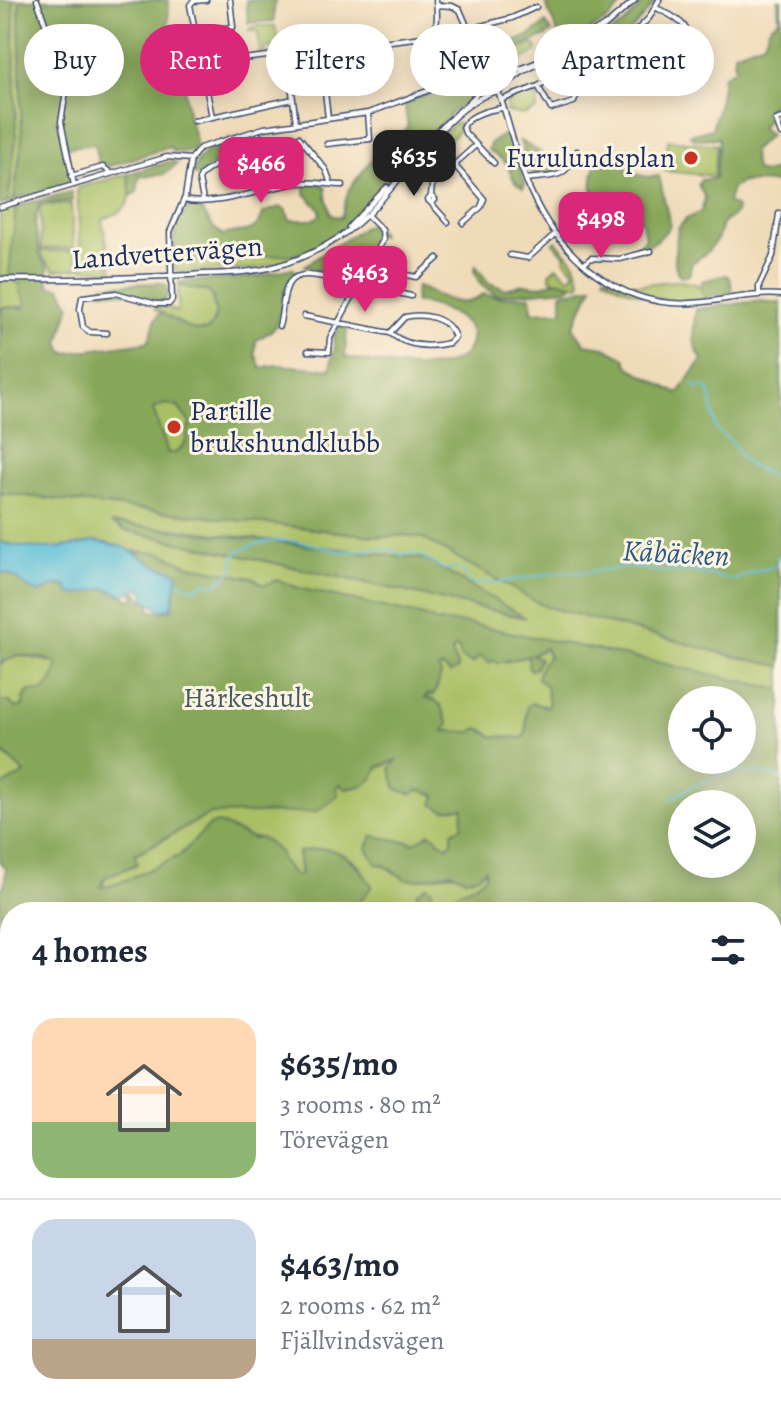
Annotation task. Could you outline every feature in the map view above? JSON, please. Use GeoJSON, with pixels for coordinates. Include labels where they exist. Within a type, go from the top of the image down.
{"type":"FeatureCollection","features":[{"type":"Feature","properties":{"kind":"street"},"geometry":{"type":"LineString","coordinates":[[37,0],[48,32],[69,73],[61,122],[74,185]]}},
{"type":"Feature","properties":{"kind":"street"},"geometry":{"type":"LineString","coordinates":[[194,24],[190,4],[206,0]]}},
{"type":"Feature","properties":{"kind":"street"},"geometry":{"type":"LineString","coordinates":[[230,0],[233,24]]}},
{"type":"Feature","properties":{"kind":"street","name":"Landvettervägen"},"geometry":{"type":"LineString","coordinates":[[518,75],[589,39],[635,0]]}},
{"type":"Feature","properties":{"kind":"street"},"geometry":{"type":"LineString","coordinates":[[644,24],[659,0]]}},
{"type":"Feature","properties":{"kind":"street"},"geometry":{"type":"LineString","coordinates":[[394,40],[426,36],[436,26],[436,3],[458,8],[466,24]]}},
{"type":"Feature","properties":{"kind":"street"},"geometry":{"type":"LineString","coordinates":[[486,24],[512,18],[536,7]]}},
{"type":"Feature","properties":{"kind":"street"},"geometry":{"type":"LineString","coordinates":[[655,7],[682,24]]}},
{"type":"Feature","properties":{"kind":"street","name":"Landvettervägen"},"geometry":{"type":"LineString","coordinates":[[518,71],[571,46],[627,8]]}},
{"type":"Feature","properties":{"kind":"street"},"geometry":{"type":"LineString","coordinates":[[501,100],[534,88]]}},
{"type":"Feature","properties":{"kind":"street"},"geometry":{"type":"LineString","coordinates":[[208,96],[212,117]]}},
{"type":"Feature","properties":{"kind":"street"},"geometry":{"type":"LineString","coordinates":[[293,96],[296,123]]}},
{"type":"Feature","properties":{"kind":"street"},"geometry":{"type":"LineString","coordinates":[[325,96],[328,119]]}},
{"type":"Feature","properties":{"kind":"street"},"geometry":{"type":"LineString","coordinates":[[107,333],[84,329],[81,298],[116,293],[156,304],[169,304],[172,300],[170,232],[184,200],[191,159],[200,148],[264,128],[368,113],[414,96]]}},
{"type":"Feature","properties":{"kind":"street","name":"Landvettervägen"},"geometry":{"type":"LineString","coordinates":[[365,214],[429,139],[475,96]]}},
{"type":"Feature","properties":{"kind":"street","name":"Landvettervägen"},"geometry":{"type":"LineString","coordinates":[[0,279],[247,272],[306,256],[332,241],[365,214],[436,137],[475,102],[486,96]]}},
{"type":"Feature","properties":{"kind":"street"},"geometry":{"type":"LineString","coordinates":[[500,96],[526,179],[540,210],[555,234],[584,264],[619,289],[663,302],[696,303],[759,294],[781,295]]}},
{"type":"Feature","properties":{"kind":"street"},"geometry":{"type":"LineString","coordinates":[[544,96],[551,109],[574,102],[576,96]]}},
{"type":"Feature","properties":{"kind":"street"},"geometry":{"type":"LineString","coordinates":[[194,121],[293,99]]}},
{"type":"Feature","properties":{"kind":"street"},"geometry":{"type":"LineString","coordinates":[[494,163],[463,130],[464,123],[481,113],[503,107]]}},
{"type":"Feature","properties":{"kind":"street"},"geometry":{"type":"LineString","coordinates":[[327,144],[370,139],[368,113]]}},
{"type":"Feature","properties":{"kind":"street"},"geometry":{"type":"LineString","coordinates":[[781,118],[776,122],[781,134]]}},
{"type":"Feature","properties":{"kind":"street"},"geometry":{"type":"LineString","coordinates":[[203,200],[200,176],[259,135]]}},
{"type":"Feature","properties":{"kind":"street"},"geometry":{"type":"LineString","coordinates":[[299,137],[326,170],[331,184]]}},
{"type":"Feature","properties":{"kind":"street"},"geometry":{"type":"LineString","coordinates":[[448,222],[431,203],[435,200],[431,196],[432,185],[476,145]]}},
{"type":"Feature","properties":{"kind":"street"},"geometry":{"type":"LineString","coordinates":[[526,179],[564,173],[577,151]]}},
{"type":"Feature","properties":{"kind":"street"},"geometry":{"type":"LineString","coordinates":[[0,207],[167,157],[191,159]]}},
{"type":"Feature","properties":{"kind":"street"},"geometry":{"type":"LineString","coordinates":[[456,165],[484,199],[481,207],[463,223]]}},
{"type":"Feature","properties":{"kind":"street"},"geometry":{"type":"LineString","coordinates":[[71,176],[103,167],[111,173]]}},
{"type":"Feature","properties":{"kind":"street"},"geometry":{"type":"LineString","coordinates":[[184,200],[228,198],[302,182],[343,185]]}},
{"type":"Feature","properties":{"kind":"street"},"geometry":{"type":"LineString","coordinates":[[308,351],[329,352],[330,338],[384,236],[378,225],[365,214]]}},
{"type":"Feature","properties":{"kind":"street"},"geometry":{"type":"LineString","coordinates":[[759,294],[759,286],[773,256],[779,214]]}},
{"type":"Feature","properties":{"kind":"street"},"geometry":{"type":"LineString","coordinates":[[510,255],[528,258],[555,234]]}},
{"type":"Feature","properties":{"kind":"street"},"geometry":{"type":"LineString","coordinates":[[584,264],[591,258],[624,259],[651,251]]}},
{"type":"Feature","properties":{"kind":"street"},"geometry":{"type":"LineString","coordinates":[[370,267],[416,277],[438,258]]}},
{"type":"Feature","properties":{"kind":"street"},"geometry":{"type":"LineString","coordinates":[[279,326],[287,288],[295,277],[307,275],[350,283],[363,280]]}},
{"type":"Feature","properties":{"kind":"street"},"geometry":{"type":"LineString","coordinates":[[363,280],[372,287],[411,296]]}},
{"type":"Feature","properties":{"kind":"street"},"geometry":{"type":"LineString","coordinates":[[304,316],[390,333],[401,341],[420,346],[449,343],[455,337],[451,328],[442,322],[420,315],[405,317],[390,333]]}},
{"type":"Feature","properties":{"kind":"green space"},"geometry":{"type":"Polygon","coordinates":[[[0,0],[13,0],[16,138],[8,202],[0,205],[0,0]]]}},
{"type":"Feature","properties":{"kind":"green space"},"geometry":{"type":"Polygon","coordinates":[[[13,0],[19,0],[22,139],[14,200],[8,202],[16,138],[13,0]]]}},
{"type":"Feature","properties":{"kind":"green space"},"geometry":{"type":"Polygon","coordinates":[[[19,0],[169,0],[168,24],[140,24],[140,96],[185,96],[196,139],[195,147],[174,152],[170,147],[110,166],[98,164],[95,144],[66,147],[71,178],[68,183],[14,200],[22,139],[19,0]]]}},
{"type":"Feature","properties":{"kind":"green space"},"geometry":{"type":"Polygon","coordinates":[[[246,0],[276,0],[274,21],[248,23],[246,0]]]}},
{"type":"Feature","properties":{"kind":"green space"},"geometry":{"type":"Polygon","coordinates":[[[544,0],[626,0],[600,24],[554,24],[544,0]]]}},
{"type":"Feature","properties":{"kind":"green space"},"geometry":{"type":"Polygon","coordinates":[[[645,0],[657,0],[637,24],[625,23],[645,0]]]}},
{"type":"Feature","properties":{"kind":"green space"},"geometry":{"type":"Polygon","coordinates":[[[778,0],[781,0],[781,81],[775,102],[766,110],[768,119],[761,127],[770,135],[752,151],[755,170],[762,173],[781,169],[781,183],[742,182],[732,188],[728,202],[737,208],[736,213],[722,224],[717,240],[706,253],[692,263],[689,275],[682,277],[677,272],[674,259],[678,228],[686,219],[701,212],[705,198],[698,184],[701,180],[715,178],[719,138],[695,139],[690,135],[712,129],[723,76],[735,69],[734,53],[764,42],[769,28],[779,19],[778,0]]]}},
{"type":"Feature","properties":{"kind":"green space"},"geometry":{"type":"Polygon","coordinates":[[[266,26],[266,53],[260,54],[258,32],[250,31],[250,28],[266,26]]]}},
{"type":"Feature","properties":{"kind":"green space"},"geometry":{"type":"Polygon","coordinates":[[[534,32],[534,41],[518,47],[518,40],[534,32]]]}},
{"type":"Feature","properties":{"kind":"green space"},"geometry":{"type":"Polygon","coordinates":[[[534,45],[534,53],[518,62],[518,49],[534,45]]]}},
{"type":"Feature","properties":{"kind":"green space"},"geometry":{"type":"Polygon","coordinates":[[[534,91],[534,96],[538,96],[537,110],[523,115],[506,112],[508,101],[534,91]]]}},
{"type":"Feature","properties":{"kind":"green space"},"geometry":{"type":"Polygon","coordinates":[[[424,96],[474,96],[451,113],[358,217],[319,246],[298,254],[192,260],[177,253],[174,246],[176,228],[192,206],[200,208],[223,235],[253,228],[263,213],[279,207],[285,209],[290,220],[313,220],[320,215],[320,209],[305,194],[305,187],[316,183],[326,188],[331,215],[341,218],[349,189],[372,159],[376,145],[397,139],[408,127],[407,103],[424,96]]]}},
{"type":"Feature","properties":{"kind":"green space"},"geometry":{"type":"Polygon","coordinates":[[[454,123],[460,124],[459,130],[413,176],[416,185],[408,184],[407,173],[454,123]]]}},
{"type":"Feature","properties":{"kind":"green space"},"geometry":{"type":"Polygon","coordinates":[[[503,135],[510,140],[525,184],[523,188],[515,182],[505,162],[488,150],[490,144],[503,135]]]}},
{"type":"Feature","properties":{"kind":"green space"},"geometry":{"type":"Polygon","coordinates":[[[244,140],[240,145],[197,176],[193,174],[205,153],[244,140]]]}},
{"type":"Feature","properties":{"kind":"green space","name":"Furulundsplan"},"geometry":{"type":"Polygon","coordinates":[[[668,140],[717,145],[714,176],[665,171],[668,140]]]}},
{"type":"Feature","properties":{"kind":"green space"},"geometry":{"type":"Polygon","coordinates":[[[520,141],[540,152],[540,166],[556,173],[536,176],[529,169],[520,141]]]}},
{"type":"Feature","properties":{"kind":"green space"},"geometry":{"type":"Polygon","coordinates":[[[605,159],[642,176],[659,176],[670,225],[661,237],[644,248],[639,250],[635,246],[645,240],[642,221],[601,219],[593,214],[594,170],[596,164],[605,159]]]}},
{"type":"Feature","properties":{"kind":"green space"},"geometry":{"type":"Polygon","coordinates":[[[172,161],[177,164],[165,174],[139,177],[137,192],[131,196],[128,174],[172,161]]]}},
{"type":"Feature","properties":{"kind":"green space"},"geometry":{"type":"Polygon","coordinates":[[[128,174],[128,204],[102,220],[113,272],[81,268],[77,188],[128,174]]]}},
{"type":"Feature","properties":{"kind":"green space"},"geometry":{"type":"Polygon","coordinates":[[[71,192],[72,201],[39,204],[35,223],[40,256],[48,268],[49,286],[61,288],[70,305],[59,343],[63,352],[68,353],[147,342],[161,313],[193,330],[206,331],[215,319],[212,295],[205,290],[180,286],[179,282],[255,277],[292,268],[298,273],[287,284],[276,324],[270,332],[256,340],[255,353],[261,368],[277,365],[331,369],[335,351],[333,338],[340,326],[347,328],[345,357],[405,366],[436,366],[464,355],[470,345],[471,333],[467,325],[452,313],[415,302],[416,286],[459,302],[467,302],[483,294],[531,296],[532,312],[562,311],[562,293],[593,286],[573,327],[585,344],[605,347],[625,358],[629,367],[678,394],[702,360],[694,335],[696,309],[759,301],[781,303],[781,552],[775,564],[781,580],[781,666],[544,606],[422,538],[404,535],[384,537],[0,493],[2,307],[24,308],[26,301],[21,286],[9,274],[16,206],[71,192]],[[166,404],[153,409],[168,453],[176,453],[185,444],[190,423],[178,407],[166,404]]]}},
{"type":"Feature","properties":{"kind":"green space"},"geometry":{"type":"Polygon","coordinates":[[[71,204],[74,248],[41,249],[40,205],[71,204]]]}},
{"type":"Feature","properties":{"kind":"green space"},"geometry":{"type":"Polygon","coordinates":[[[16,206],[10,274],[22,287],[20,290],[26,298],[26,306],[1,308],[0,347],[0,212],[16,206]]]}},
{"type":"Feature","properties":{"kind":"green space"},"geometry":{"type":"Polygon","coordinates":[[[369,224],[380,231],[381,236],[373,235],[369,260],[359,278],[337,278],[304,266],[369,224]]]}},
{"type":"Feature","properties":{"kind":"green space"},"geometry":{"type":"Polygon","coordinates":[[[556,241],[575,263],[581,282],[579,285],[550,277],[557,266],[569,278],[575,272],[553,243],[556,241]]]}},
{"type":"Feature","properties":{"kind":"green space"},"geometry":{"type":"Polygon","coordinates":[[[41,251],[76,251],[77,269],[54,270],[42,257],[41,251]]]}},
{"type":"Feature","properties":{"kind":"green space"},"geometry":{"type":"Polygon","coordinates":[[[298,254],[271,265],[240,270],[180,272],[173,264],[177,257],[192,260],[298,254]]]}},
{"type":"Feature","properties":{"kind":"green space"},"geometry":{"type":"Polygon","coordinates":[[[476,266],[489,283],[505,289],[524,284],[541,286],[559,280],[572,285],[567,289],[496,295],[481,285],[474,271],[476,266]]]}},
{"type":"Feature","properties":{"kind":"green space"},"geometry":{"type":"Polygon","coordinates":[[[606,275],[631,284],[687,282],[700,286],[707,300],[666,299],[641,294],[616,284],[604,277],[606,275]]]}},
{"type":"Feature","properties":{"kind":"green space"},"geometry":{"type":"Polygon","coordinates":[[[726,275],[730,278],[733,293],[704,297],[700,286],[702,281],[726,275]]]}},
{"type":"Feature","properties":{"kind":"green space"},"geometry":{"type":"Polygon","coordinates":[[[161,283],[167,286],[167,297],[162,302],[129,293],[100,291],[103,285],[161,283]]]}},
{"type":"Feature","properties":{"kind":"green space"},"geometry":{"type":"Polygon","coordinates":[[[180,286],[210,292],[216,313],[210,329],[188,328],[155,309],[155,306],[169,307],[175,312],[180,286]]]}},
{"type":"Feature","properties":{"kind":"green space","name":"Partille brukshundklubb"},"geometry":{"type":"Polygon","coordinates":[[[166,404],[178,407],[190,423],[185,443],[176,453],[168,453],[152,409],[166,404]]]}},
{"type":"Feature","properties":{"kind":"green space"},"geometry":{"type":"Polygon","coordinates":[[[0,493],[384,537],[404,535],[422,538],[544,606],[781,666],[781,690],[464,623],[437,622],[423,616],[298,588],[278,580],[263,585],[233,574],[190,566],[161,553],[133,551],[95,541],[56,549],[26,548],[0,542],[0,493]],[[113,524],[124,530],[522,617],[424,559],[113,524]]]}},
{"type":"Feature","properties":{"kind":"green space"},"geometry":{"type":"Polygon","coordinates":[[[111,523],[424,559],[526,618],[124,530],[111,523]]]}},
{"type":"Feature","properties":{"kind":"green space","name":"Härkeshult"},"geometry":{"type":"Polygon","coordinates":[[[133,551],[161,553],[190,566],[253,578],[263,585],[278,580],[298,588],[423,616],[437,622],[464,623],[781,690],[781,902],[451,902],[458,892],[480,881],[486,875],[485,869],[478,876],[466,879],[451,872],[416,880],[405,879],[384,865],[376,864],[367,848],[372,836],[415,843],[430,833],[447,847],[452,842],[452,832],[462,827],[463,808],[445,810],[433,805],[436,795],[419,790],[411,794],[396,789],[390,769],[397,760],[378,767],[366,784],[344,789],[341,784],[337,786],[338,796],[316,812],[210,814],[135,854],[137,864],[105,877],[101,887],[115,885],[179,856],[210,825],[219,823],[253,839],[267,841],[280,853],[282,861],[295,876],[301,875],[298,852],[326,849],[343,854],[372,886],[360,902],[0,902],[0,888],[4,886],[6,868],[0,863],[0,787],[25,773],[1,750],[0,701],[10,702],[15,708],[23,706],[29,691],[44,691],[47,688],[55,675],[57,663],[17,655],[0,664],[0,572],[12,575],[40,593],[59,586],[76,595],[104,588],[131,600],[135,599],[133,593],[138,592],[142,600],[150,602],[149,610],[172,610],[178,573],[155,565],[133,551]],[[455,647],[452,652],[458,669],[450,673],[443,667],[438,669],[441,674],[434,695],[425,698],[436,701],[441,707],[449,724],[444,731],[471,732],[478,728],[492,736],[523,738],[527,707],[532,703],[547,707],[549,703],[546,686],[537,678],[542,664],[549,657],[545,648],[532,655],[540,659],[536,668],[531,670],[528,666],[529,656],[497,663],[494,660],[489,663],[481,656],[472,663],[461,658],[459,649],[455,647]]]}},
{"type":"Feature","properties":{"kind":"green space"},"geometry":{"type":"Polygon","coordinates":[[[455,647],[505,662],[529,656],[540,659],[532,655],[545,648],[548,652],[548,707],[532,703],[527,707],[523,738],[492,736],[483,729],[443,731],[441,705],[425,699],[437,689],[438,669],[443,667],[455,647]]]}},
{"type":"Feature","properties":{"kind":"green space"},"geometry":{"type":"Polygon","coordinates":[[[17,655],[57,663],[56,675],[44,691],[29,691],[23,706],[15,708],[0,701],[0,664],[17,655]]]}},
{"type":"Feature","properties":{"kind":"green space"},"geometry":{"type":"Polygon","coordinates":[[[0,746],[5,755],[26,773],[0,787],[0,746]]]}},
{"type":"Feature","properties":{"kind":"green space"},"geometry":{"type":"Polygon","coordinates":[[[399,759],[419,790],[463,808],[462,827],[452,832],[452,842],[446,847],[430,833],[415,843],[372,836],[367,848],[388,869],[416,880],[485,868],[486,875],[475,885],[458,892],[451,902],[416,902],[415,899],[414,902],[353,902],[364,874],[351,859],[324,849],[298,852],[301,876],[295,876],[260,838],[218,824],[205,830],[175,859],[101,888],[105,877],[137,864],[135,855],[210,814],[260,812],[336,787],[399,759]]]}},
{"type":"Feature","properties":{"kind":"green space"},"geometry":{"type":"Polygon","coordinates":[[[427,886],[432,890],[435,902],[415,902],[417,893],[427,886]]]}},
{"type":"Feature","properties":{"kind":"water"},"geometry":{"type":"Polygon","coordinates":[[[95,541],[124,547],[155,565],[178,573],[172,607],[162,611],[144,599],[145,592],[139,588],[124,595],[104,588],[76,595],[69,592],[68,586],[60,585],[41,593],[0,572],[0,542],[48,548],[95,541]]]}},
{"type":"Feature","properties":{"kind":"waterway"},"geometry":{"type":"LineString","coordinates":[[693,384],[698,389],[703,387],[709,390],[716,429],[734,444],[747,464],[775,478],[781,516]]}},
{"type":"Feature","properties":{"kind":"waterway"},"geometry":{"type":"LineString","coordinates":[[778,478],[781,477],[781,463]]}},
{"type":"Feature","properties":{"kind":"waterway"},"geometry":{"type":"LineString","coordinates":[[178,582],[195,589],[205,582],[215,585],[234,569],[234,556],[241,551],[278,541],[342,551],[389,549],[402,555],[416,553],[445,570],[461,568]]}},
{"type":"Feature","properties":{"kind":"waterway","name":"Kåbäcken"},"geometry":{"type":"LineString","coordinates":[[463,570],[471,584],[565,571],[578,573],[631,567],[697,572],[733,580],[774,567],[781,554]]}},
{"type":"Feature","properties":{"kind":"waterway"},"geometry":{"type":"LineString","coordinates":[[688,790],[711,779],[739,773],[753,772],[781,779]]}},
{"type":"Feature","properties":{"kind":"place","name":"Furulundsplan"},"geometry":{"type":"Point","coordinates":[691,158]}},
{"type":"Feature","properties":{"kind":"place","name":"Partille brukshundklubb"},"geometry":{"type":"Point","coordinates":[174,427]}}]}
